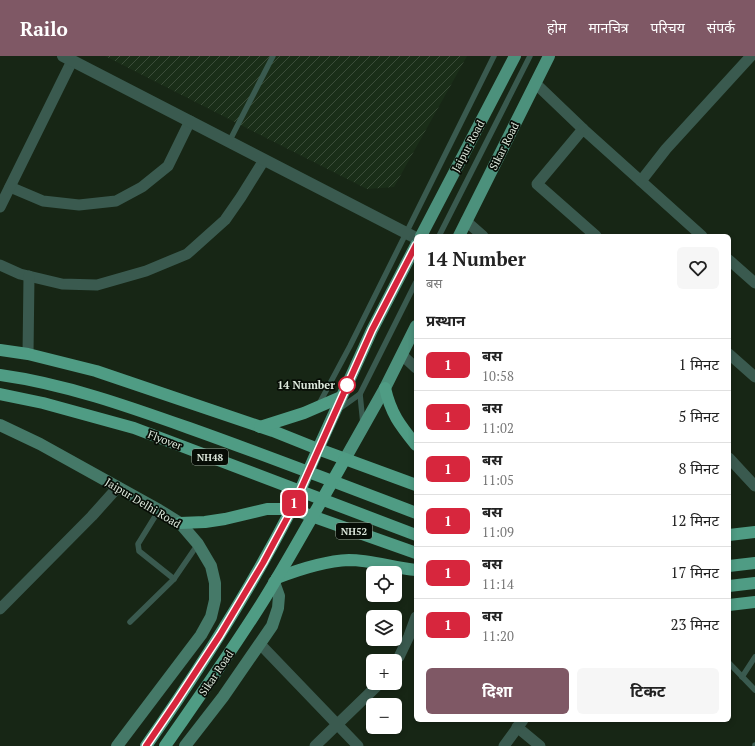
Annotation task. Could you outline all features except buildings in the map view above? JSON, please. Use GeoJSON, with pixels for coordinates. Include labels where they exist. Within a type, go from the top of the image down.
{"type":"FeatureCollection","features":[{"type":"Feature","properties":{"kind":"highway"},"geometry":{"type":"LineString","coordinates":[[0,350],[28,354],[96,371],[260,427],[414,484]]}},
{"type":"Feature","properties":{"kind":"highway","name":"Flyover"},"geometry":{"type":"LineString","coordinates":[[0,375],[23,378],[71,389],[124,405],[233,444],[414,512]]}},
{"type":"Feature","properties":{"kind":"highway"},"geometry":{"type":"LineString","coordinates":[[385,388],[389,404],[394,415],[414,442]]}},
{"type":"Feature","properties":{"kind":"highway","name":"Flyover"},"geometry":{"type":"LineString","coordinates":[[0,394],[43,403],[134,428],[414,534]]}},
{"type":"Feature","properties":{"kind":"highway"},"geometry":{"type":"LineString","coordinates":[[260,427],[304,414],[341,397]]}},
{"type":"Feature","properties":{"kind":"highway"},"geometry":{"type":"LineString","coordinates":[[146,746],[220,635],[263,563],[292,509],[318,449]]}},
{"type":"Feature","properties":{"kind":"highway","name":"Sikar Road"},"geometry":{"type":"LineString","coordinates":[[165,746],[194,706],[265,598],[314,516],[345,459]]}},
{"type":"Feature","properties":{"kind":"highway"},"geometry":{"type":"LineString","coordinates":[[180,523],[205,522],[225,519],[267,509],[292,509]]}},
{"type":"Feature","properties":{"kind":"highway","name":"NH52"},"geometry":{"type":"LineString","coordinates":[[292,509],[414,552]]}},
{"type":"Feature","properties":{"kind":"highway"},"geometry":{"type":"LineString","coordinates":[[731,535],[755,532]]}},
{"type":"Feature","properties":{"kind":"highway"},"geometry":{"type":"LineString","coordinates":[[276,580],[311,566],[350,560],[373,562],[398,568],[414,570]]}},
{"type":"Feature","properties":{"kind":"highway"},"geometry":{"type":"LineString","coordinates":[[731,566],[755,563]]}},
{"type":"Feature","properties":{"kind":"highway"},"geometry":{"type":"LineString","coordinates":[[731,586],[755,583]]}},
{"type":"Feature","properties":{"kind":"highway"},"geometry":{"type":"LineString","coordinates":[[731,605],[755,602]]}},
{"type":"Feature","properties":{"kind":"main road","name":"Jaipur Road"},"geometry":{"type":"LineString","coordinates":[[422,234],[515,56]]}},
{"type":"Feature","properties":{"kind":"main road","name":"Sikar Road"},"geometry":{"type":"LineString","coordinates":[[460,234],[549,56]]}},
{"type":"Feature","properties":{"kind":"main road"},"geometry":{"type":"LineString","coordinates":[[318,449],[372,330],[414,249]]}},
{"type":"Feature","properties":{"kind":"main road"},"geometry":{"type":"LineString","coordinates":[[345,459],[385,388],[414,330]]}},
{"type":"Feature","properties":{"kind":"main road","name":"Jaipur Delhi Road"},"geometry":{"type":"LineString","coordinates":[[0,425],[40,444],[180,523],[198,544],[210,566],[215,582],[215,600],[210,617],[201,635],[117,746]]}},
{"type":"Feature","properties":{"kind":"main road"},"geometry":{"type":"LineString","coordinates":[[185,746],[223,697],[272,626],[278,608],[279,596],[276,580]]}},
{"type":"Feature","properties":{"kind":"street"},"geometry":{"type":"LineString","coordinates":[[641,181],[666,149],[751,56]]}},
{"type":"Feature","properties":{"kind":"street"},"geometry":{"type":"LineString","coordinates":[[0,207],[67,58],[411,236]]}},
{"type":"Feature","properties":{"kind":"street"},"geometry":{"type":"LineString","coordinates":[[535,83],[583,129],[700,234]]}},
{"type":"Feature","properties":{"kind":"street"},"geometry":{"type":"LineString","coordinates":[[10,187],[43,201],[79,205],[116,201],[142,187],[168,166],[190,121]]}},
{"type":"Feature","properties":{"kind":"street"},"geometry":{"type":"LineString","coordinates":[[583,129],[537,184],[594,234]]}},
{"type":"Feature","properties":{"kind":"street"},"geometry":{"type":"LineString","coordinates":[[0,265],[29,276],[62,284],[96,285],[146,271],[187,254],[225,220],[241,198],[264,160]]}},
{"type":"Feature","properties":{"kind":"street"},"geometry":{"type":"LineString","coordinates":[[466,221],[481,234]]}},
{"type":"Feature","properties":{"kind":"street"},"geometry":{"type":"LineString","coordinates":[[731,262],[755,283]]}},
{"type":"Feature","properties":{"kind":"street"},"geometry":{"type":"LineString","coordinates":[[28,354],[29,276]]}},
{"type":"Feature","properties":{"kind":"street"},"geometry":{"type":"LineString","coordinates":[[402,355],[414,366]]}},
{"type":"Feature","properties":{"kind":"street"},"geometry":{"type":"LineString","coordinates":[[731,356],[755,377]]}},
{"type":"Feature","properties":{"kind":"street"},"geometry":{"type":"LineString","coordinates":[[731,460],[755,486]]}},
{"type":"Feature","properties":{"kind":"street"},"geometry":{"type":"LineString","coordinates":[[0,609],[92,516],[118,487]]}},
{"type":"Feature","properties":{"kind":"street"},"geometry":{"type":"LineString","coordinates":[[400,654],[414,622]]}},
{"type":"Feature","properties":{"kind":"street"},"geometry":{"type":"LineString","coordinates":[[260,644],[358,746]]}},
{"type":"Feature","properties":{"kind":"street"},"geometry":{"type":"LineString","coordinates":[[316,746],[373,690]]}},
{"type":"Feature","properties":{"kind":"street"},"geometry":{"type":"LineString","coordinates":[[504,746],[520,724],[540,746]]}},
{"type":"Feature","properties":{"kind":"lane"},"geometry":{"type":"LineString","coordinates":[[229,142],[273,56]]}},
{"type":"Feature","properties":{"kind":"lane"},"geometry":{"type":"LineString","coordinates":[[317,408],[411,236],[494,56]]}},
{"type":"Feature","properties":{"kind":"lane"},"geometry":{"type":"LineString","coordinates":[[440,234],[530,56]]}},
{"type":"Feature","properties":{"kind":"lane"},"geometry":{"type":"LineString","coordinates":[[335,413],[360,394],[414,286]]}},
{"type":"Feature","properties":{"kind":"lane"},"geometry":{"type":"LineString","coordinates":[[360,394],[363,427]]}},
{"type":"Feature","properties":{"kind":"lane"},"geometry":{"type":"LineString","coordinates":[[159,510],[138,544],[139,551],[174,578]]}},
{"type":"Feature","properties":{"kind":"lane"},"geometry":{"type":"LineString","coordinates":[[130,622],[174,578],[198,544]]}},
{"type":"Feature","properties":{"kind":"lane"},"geometry":{"type":"LineString","coordinates":[[742,677],[755,657]]}},
{"type":"Feature","properties":{"kind":"lane"},"geometry":{"type":"LineString","coordinates":[[731,666],[755,690]]}},
{"type":"Feature","properties":{"kind":"shaded area"},"geometry":{"type":"Polygon","coordinates":[[[105,56],[467,56],[394,187],[367,189],[105,56]]]}},
{"type":"Feature","properties":{"kind":"bus line","name":"1"},"geometry":{"type":"LineString","coordinates":[[146,746],[220,635],[263,563],[292,509],[372,330],[414,249]]}},
{"type":"Feature","properties":{"kind":"place","name":"14 Number"},"geometry":{"type":"Point","coordinates":[347,385]}}]}
